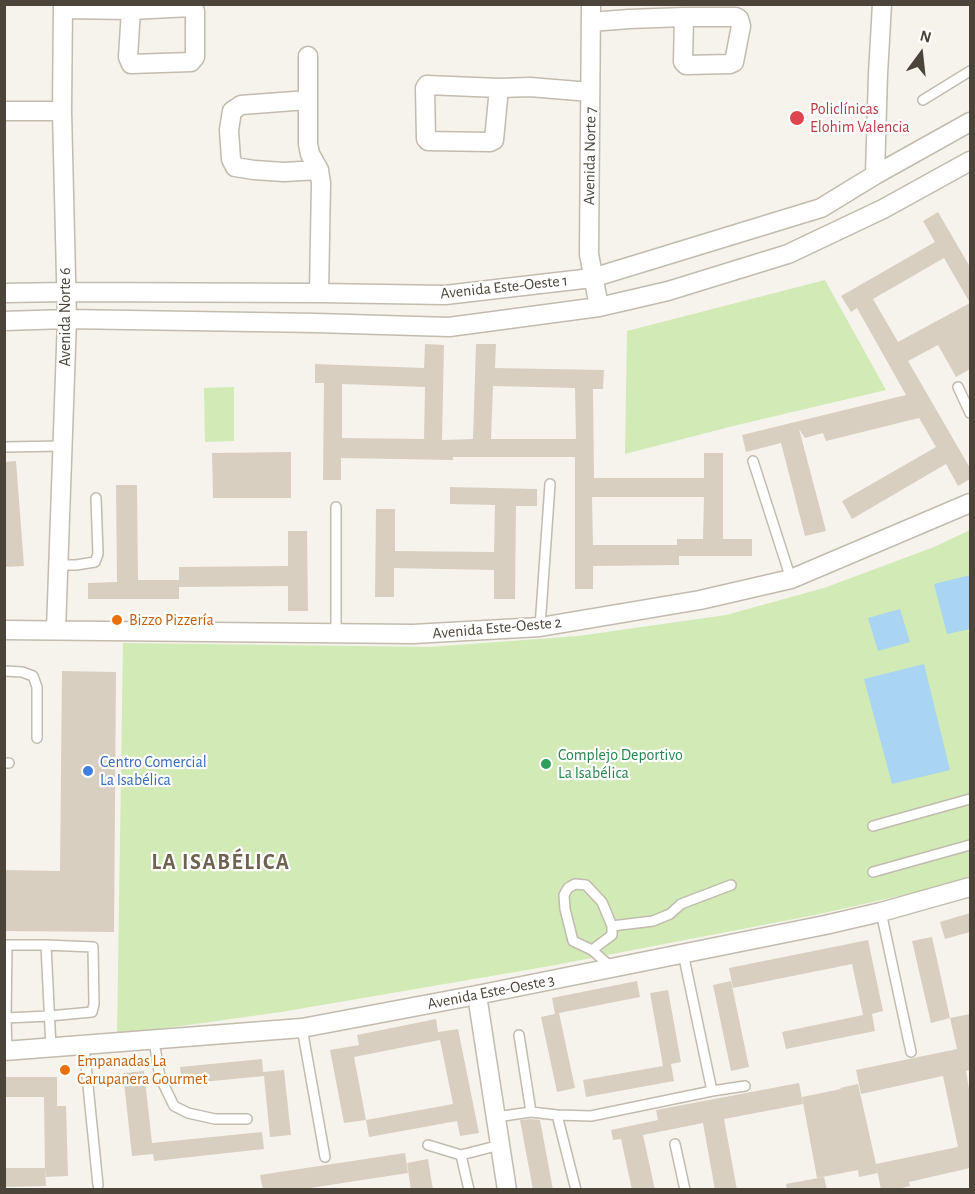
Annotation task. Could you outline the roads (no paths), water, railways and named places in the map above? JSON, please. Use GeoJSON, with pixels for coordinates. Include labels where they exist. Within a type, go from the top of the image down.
{"type":"FeatureCollection","features":[{"type":"Feature","properties":{"kind":"street"},"geometry":{"type":"LineString","coordinates":[[875,175],[882,4]]}},
{"type":"Feature","properties":{"kind":"street"},"geometry":{"type":"LineString","coordinates":[[64,7],[130,10],[191,7],[195,11],[195,57],[191,62],[131,64],[128,57],[130,10]]}},
{"type":"Feature","properties":{"kind":"street","name":"Avenida Norte 6"},"geometry":{"type":"LineString","coordinates":[[56,630],[67,318],[62,111],[64,7]]}},
{"type":"Feature","properties":{"kind":"street"},"geometry":{"type":"LineString","coordinates":[[591,13],[684,17]]}},
{"type":"Feature","properties":{"kind":"street","name":"Avenida Norte 7"},"geometry":{"type":"LineString","coordinates":[[591,13],[589,254],[599,307]]}},
{"type":"Feature","properties":{"kind":"street"},"geometry":{"type":"LineString","coordinates":[[308,56],[308,144],[310,154],[319,170],[321,183],[319,292]]}},
{"type":"Feature","properties":{"kind":"street"},"geometry":{"type":"LineString","coordinates":[[499,88],[494,140],[490,142],[428,141],[426,139],[425,88],[427,85],[530,87],[590,92]]}},
{"type":"Feature","properties":{"kind":"street"},"geometry":{"type":"LineString","coordinates":[[308,100],[240,105],[232,111],[229,130],[231,159],[235,167],[254,170],[284,172],[319,170]]}},
{"type":"Feature","properties":{"kind":"street"},"geometry":{"type":"LineString","coordinates":[[4,111],[62,111]]}},
{"type":"Feature","properties":{"kind":"street","name":"Avenida Este-Oeste 1"},"geometry":{"type":"LineString","coordinates":[[4,293],[319,292],[445,295],[592,278],[820,208],[970,122]]}},
{"type":"Feature","properties":{"kind":"street"},"geometry":{"type":"LineString","coordinates":[[4,321],[67,318],[449,327],[599,307],[668,291],[788,254],[883,209],[970,161]]}},
{"type":"Feature","properties":{"kind":"street","name":"Avenida Este-Oeste 2"},"geometry":{"type":"LineString","coordinates":[[4,630],[413,634],[540,627],[700,600],[791,579],[970,503]]}},
{"type":"Feature","properties":{"kind":"street","name":"Avenida Este-Oeste 3"},"geometry":{"type":"LineString","coordinates":[[6,1051],[302,1028],[825,925],[970,887]]}},
{"type":"Feature","properties":{"kind":"street"},"geometry":{"type":"LineString","coordinates":[[477,995],[507,1190]]}},
{"type":"Feature","properties":{"kind":"lane"},"geometry":{"type":"LineString","coordinates":[[923,100],[970,71]]}},
{"type":"Feature","properties":{"kind":"lane"},"geometry":{"type":"LineString","coordinates":[[958,387],[970,413]]}},
{"type":"Feature","properties":{"kind":"lane"},"geometry":{"type":"LineString","coordinates":[[4,447],[63,446]]}},
{"type":"Feature","properties":{"kind":"lane"},"geometry":{"type":"LineString","coordinates":[[753,462],[791,579]]}},
{"type":"Feature","properties":{"kind":"lane"},"geometry":{"type":"LineString","coordinates":[[540,627],[550,484]]}},
{"type":"Feature","properties":{"kind":"lane"},"geometry":{"type":"LineString","coordinates":[[58,565],[95,562],[98,554],[96,498]]}},
{"type":"Feature","properties":{"kind":"lane"},"geometry":{"type":"LineString","coordinates":[[336,507],[336,633]]}},
{"type":"Feature","properties":{"kind":"lane"},"geometry":{"type":"LineString","coordinates":[[4,671],[22,672],[33,676],[37,687],[37,738]]}},
{"type":"Feature","properties":{"kind":"lane"},"geometry":{"type":"LineString","coordinates":[[873,826],[970,799]]}},
{"type":"Feature","properties":{"kind":"lane"},"geometry":{"type":"LineString","coordinates":[[873,872],[970,845]]}},
{"type":"Feature","properties":{"kind":"lane"},"geometry":{"type":"LineString","coordinates":[[592,950],[612,935],[612,926],[602,902],[586,885],[575,884],[568,888],[564,895],[573,941],[592,950],[613,968]]}},
{"type":"Feature","properties":{"kind":"lane"},"geometry":{"type":"LineString","coordinates":[[612,926],[653,921],[670,914],[681,904],[731,885]]}},
{"type":"Feature","properties":{"kind":"lane"},"geometry":{"type":"LineString","coordinates":[[881,912],[911,1052]]}},
{"type":"Feature","properties":{"kind":"lane"},"geometry":{"type":"LineString","coordinates":[[5,1018],[92,1012],[94,1004],[93,947],[6,945],[5,1018],[6,1051]]}},
{"type":"Feature","properties":{"kind":"lane"},"geometry":{"type":"LineString","coordinates":[[46,945],[51,1048]]}},
{"type":"Feature","properties":{"kind":"lane"},"geometry":{"type":"LineString","coordinates":[[682,953],[712,1091]]}},
{"type":"Feature","properties":{"kind":"lane"},"geometry":{"type":"LineString","coordinates":[[302,1028],[325,1157]]}},
{"type":"Feature","properties":{"kind":"lane"},"geometry":{"type":"LineString","coordinates":[[519,1035],[531,1112]]}},
{"type":"Feature","properties":{"kind":"lane"},"geometry":{"type":"LineString","coordinates":[[154,1041],[160,1077],[174,1106],[188,1113],[215,1119],[247,1119]]}},
{"type":"Feature","properties":{"kind":"lane"},"geometry":{"type":"LineString","coordinates":[[84,1046],[98,1185]]}},
{"type":"Feature","properties":{"kind":"lane"},"geometry":{"type":"LineString","coordinates":[[496,1117],[531,1112],[591,1116],[745,1086]]}},
{"type":"Feature","properties":{"kind":"lane"},"geometry":{"type":"LineString","coordinates":[[557,1115],[576,1190]]}},
{"type":"Feature","properties":{"kind":"lane"},"geometry":{"type":"LineString","coordinates":[[675,1144],[685,1190]]}},
{"type":"Feature","properties":{"kind":"lane"},"geometry":{"type":"LineString","coordinates":[[428,1145],[461,1155],[500,1145]]}},
{"type":"Feature","properties":{"kind":"lane"},"geometry":{"type":"LineString","coordinates":[[461,1155],[469,1190]]}},
{"type":"Feature","properties":{"kind":"water"},"geometry":{"type":"Polygon","coordinates":[[[970,575],[970,629],[947,634],[934,584],[970,575]]]}},
{"type":"Feature","properties":{"kind":"water"},"geometry":{"type":"Polygon","coordinates":[[[900,609],[910,642],[878,651],[868,618],[900,609]]]}},
{"type":"Feature","properties":{"kind":"water"},"geometry":{"type":"Polygon","coordinates":[[[924,664],[950,770],[892,784],[864,679],[924,664]]]}},
{"type":"Feature","properties":{"kind":"place","name":"Policlínicas Elohim Valencia"},"geometry":{"type":"Point","coordinates":[797,118]}},
{"type":"Feature","properties":{"kind":"place","name":"Bizzo Pizzería"},"geometry":{"type":"Point","coordinates":[117,620]}},
{"type":"Feature","properties":{"kind":"place","name":"Complejo Deportivo La Isabélica"},"geometry":{"type":"Point","coordinates":[546,764]}},
{"type":"Feature","properties":{"kind":"place","name":"Centro Comercial La Isabélica"},"geometry":{"type":"Point","coordinates":[88,771]}},
{"type":"Feature","properties":{"kind":"place","name":"Empanadas La Carupanera Gourmet"},"geometry":{"type":"Point","coordinates":[65,1070]}},
{"type":"Feature","properties":{"kind":"district","name":"LA ISABÉLICA"},"geometry":{"type":"Point","coordinates":[221,862]}}]}
